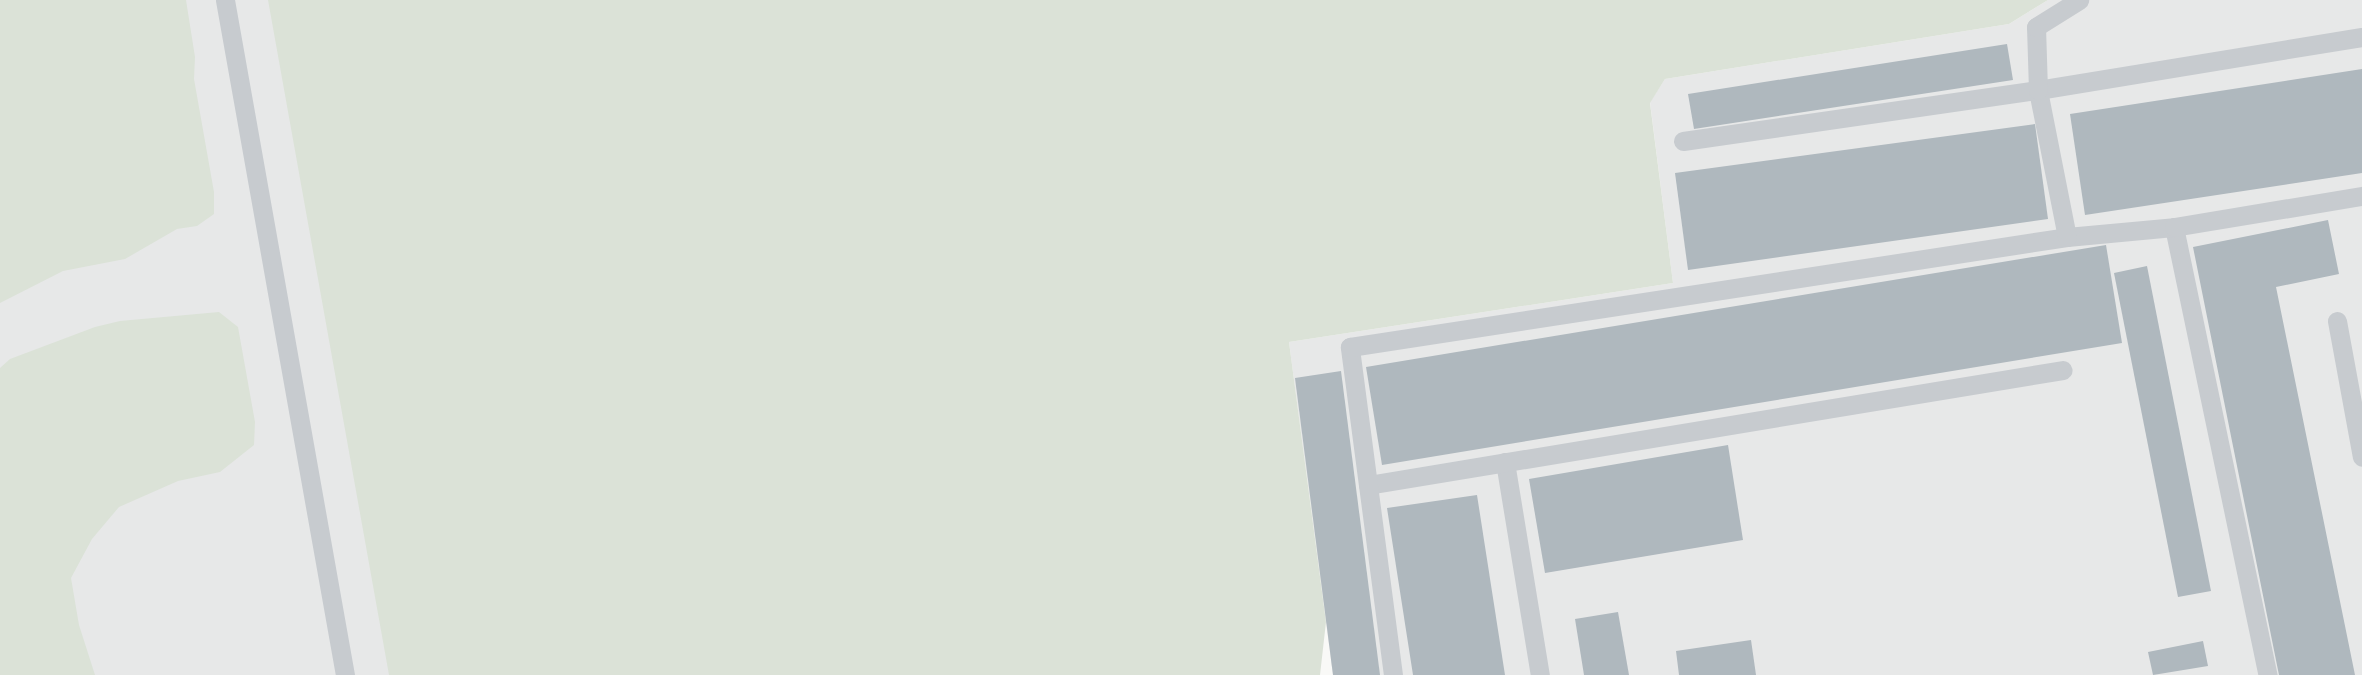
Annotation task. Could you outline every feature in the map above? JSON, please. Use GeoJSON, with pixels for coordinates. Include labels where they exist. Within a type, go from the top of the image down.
{"type":"FeatureCollection","features":[{"type":"Feature","properties":{"kind":"lane"},"geometry":{"type":"LineString","coordinates":[[225,0],[345,675]]}},
{"type":"Feature","properties":{"kind":"lane"},"geometry":{"type":"LineString","coordinates":[[2067,237],[2038,90],[2036,27],[2079,0]]}},
{"type":"Feature","properties":{"kind":"lane"},"geometry":{"type":"LineString","coordinates":[[1683,141],[2038,90],[2362,37]]}},
{"type":"Feature","properties":{"kind":"lane"},"geometry":{"type":"LineString","coordinates":[[1393,675],[1350,347],[2067,237],[2174,227],[2362,196]]}},
{"type":"Feature","properties":{"kind":"lane"},"geometry":{"type":"LineString","coordinates":[[2174,227],[2268,675]]}},
{"type":"Feature","properties":{"kind":"lane"},"geometry":{"type":"LineString","coordinates":[[2337,321],[2362,457]]}},
{"type":"Feature","properties":{"kind":"lane"},"geometry":{"type":"LineString","coordinates":[[1368,485],[2063,370]]}},
{"type":"Feature","properties":{"kind":"lane"},"geometry":{"type":"LineString","coordinates":[[1505,461],[1540,675]]}},
{"type":"Feature","properties":{"kind":"shaded area"},"geometry":{"type":"Polygon","coordinates":[[[0,0],[299,0],[392,675],[0,675],[0,0]]]}},
{"type":"Feature","properties":{"kind":"shaded area"},"geometry":{"type":"Polygon","coordinates":[[[0,0],[186,0],[195,57],[194,79],[214,192],[214,214],[197,226],[177,229],[125,259],[63,271],[0,303],[0,0]]]}},
{"type":"Feature","properties":{"kind":"shaded area"},"geometry":{"type":"Polygon","coordinates":[[[268,0],[2048,0],[2009,24],[1665,79],[1650,103],[1673,283],[1289,342],[1326,622],[1320,675],[389,675],[268,0]]]}},
{"type":"Feature","properties":{"kind":"shaded area"},"geometry":{"type":"Polygon","coordinates":[[[2048,0],[2362,0],[2362,675],[1333,675],[1289,342],[1673,283],[1650,102],[1665,79],[2009,24],[2048,0]]]}},
{"type":"Feature","properties":{"kind":"shaded area"},"geometry":{"type":"Polygon","coordinates":[[[219,312],[238,327],[255,422],[254,445],[220,472],[178,481],[119,507],[92,539],[71,578],[79,625],[95,675],[0,675],[0,368],[10,359],[95,327],[120,321],[219,312]]]}},
{"type":"Feature","properties":{"kind":"building"},"geometry":{"type":"Polygon","coordinates":[[[2007,44],[2013,80],[1694,129],[1688,94],[2007,44]]]}},
{"type":"Feature","properties":{"kind":"building"},"geometry":{"type":"Polygon","coordinates":[[[2362,69],[2362,173],[2085,215],[2070,114],[2362,69]]]}},
{"type":"Feature","properties":{"kind":"building"},"geometry":{"type":"Polygon","coordinates":[[[2035,124],[2048,219],[1688,270],[1675,173],[2035,124]]]}},
{"type":"Feature","properties":{"kind":"building"},"geometry":{"type":"Polygon","coordinates":[[[2328,220],[2339,274],[2276,287],[2355,675],[2279,675],[2193,247],[2328,220]]]}},
{"type":"Feature","properties":{"kind":"building"},"geometry":{"type":"Polygon","coordinates":[[[2106,245],[2122,343],[1382,465],[1366,367],[2106,245]]]}},
{"type":"Feature","properties":{"kind":"building"},"geometry":{"type":"Polygon","coordinates":[[[2147,266],[2211,591],[2178,597],[2114,273],[2147,266]]]}},
{"type":"Feature","properties":{"kind":"building"},"geometry":{"type":"Polygon","coordinates":[[[1341,371],[1380,675],[1333,675],[1295,378],[1341,371]]]}},
{"type":"Feature","properties":{"kind":"building"},"geometry":{"type":"Polygon","coordinates":[[[1728,445],[1743,540],[1545,573],[1529,479],[1728,445]]]}},
{"type":"Feature","properties":{"kind":"building"},"geometry":{"type":"Polygon","coordinates":[[[1477,495],[1505,675],[1413,675],[1387,508],[1477,495]]]}},
{"type":"Feature","properties":{"kind":"building"},"geometry":{"type":"Polygon","coordinates":[[[1618,612],[1629,675],[1584,675],[1575,619],[1618,612]]]}},
{"type":"Feature","properties":{"kind":"building"},"geometry":{"type":"Polygon","coordinates":[[[1751,640],[1756,675],[1679,675],[1676,651],[1751,640]]]}},
{"type":"Feature","properties":{"kind":"building"},"geometry":{"type":"Polygon","coordinates":[[[2203,641],[2208,666],[2153,675],[2148,652],[2203,641]]]}}]}
